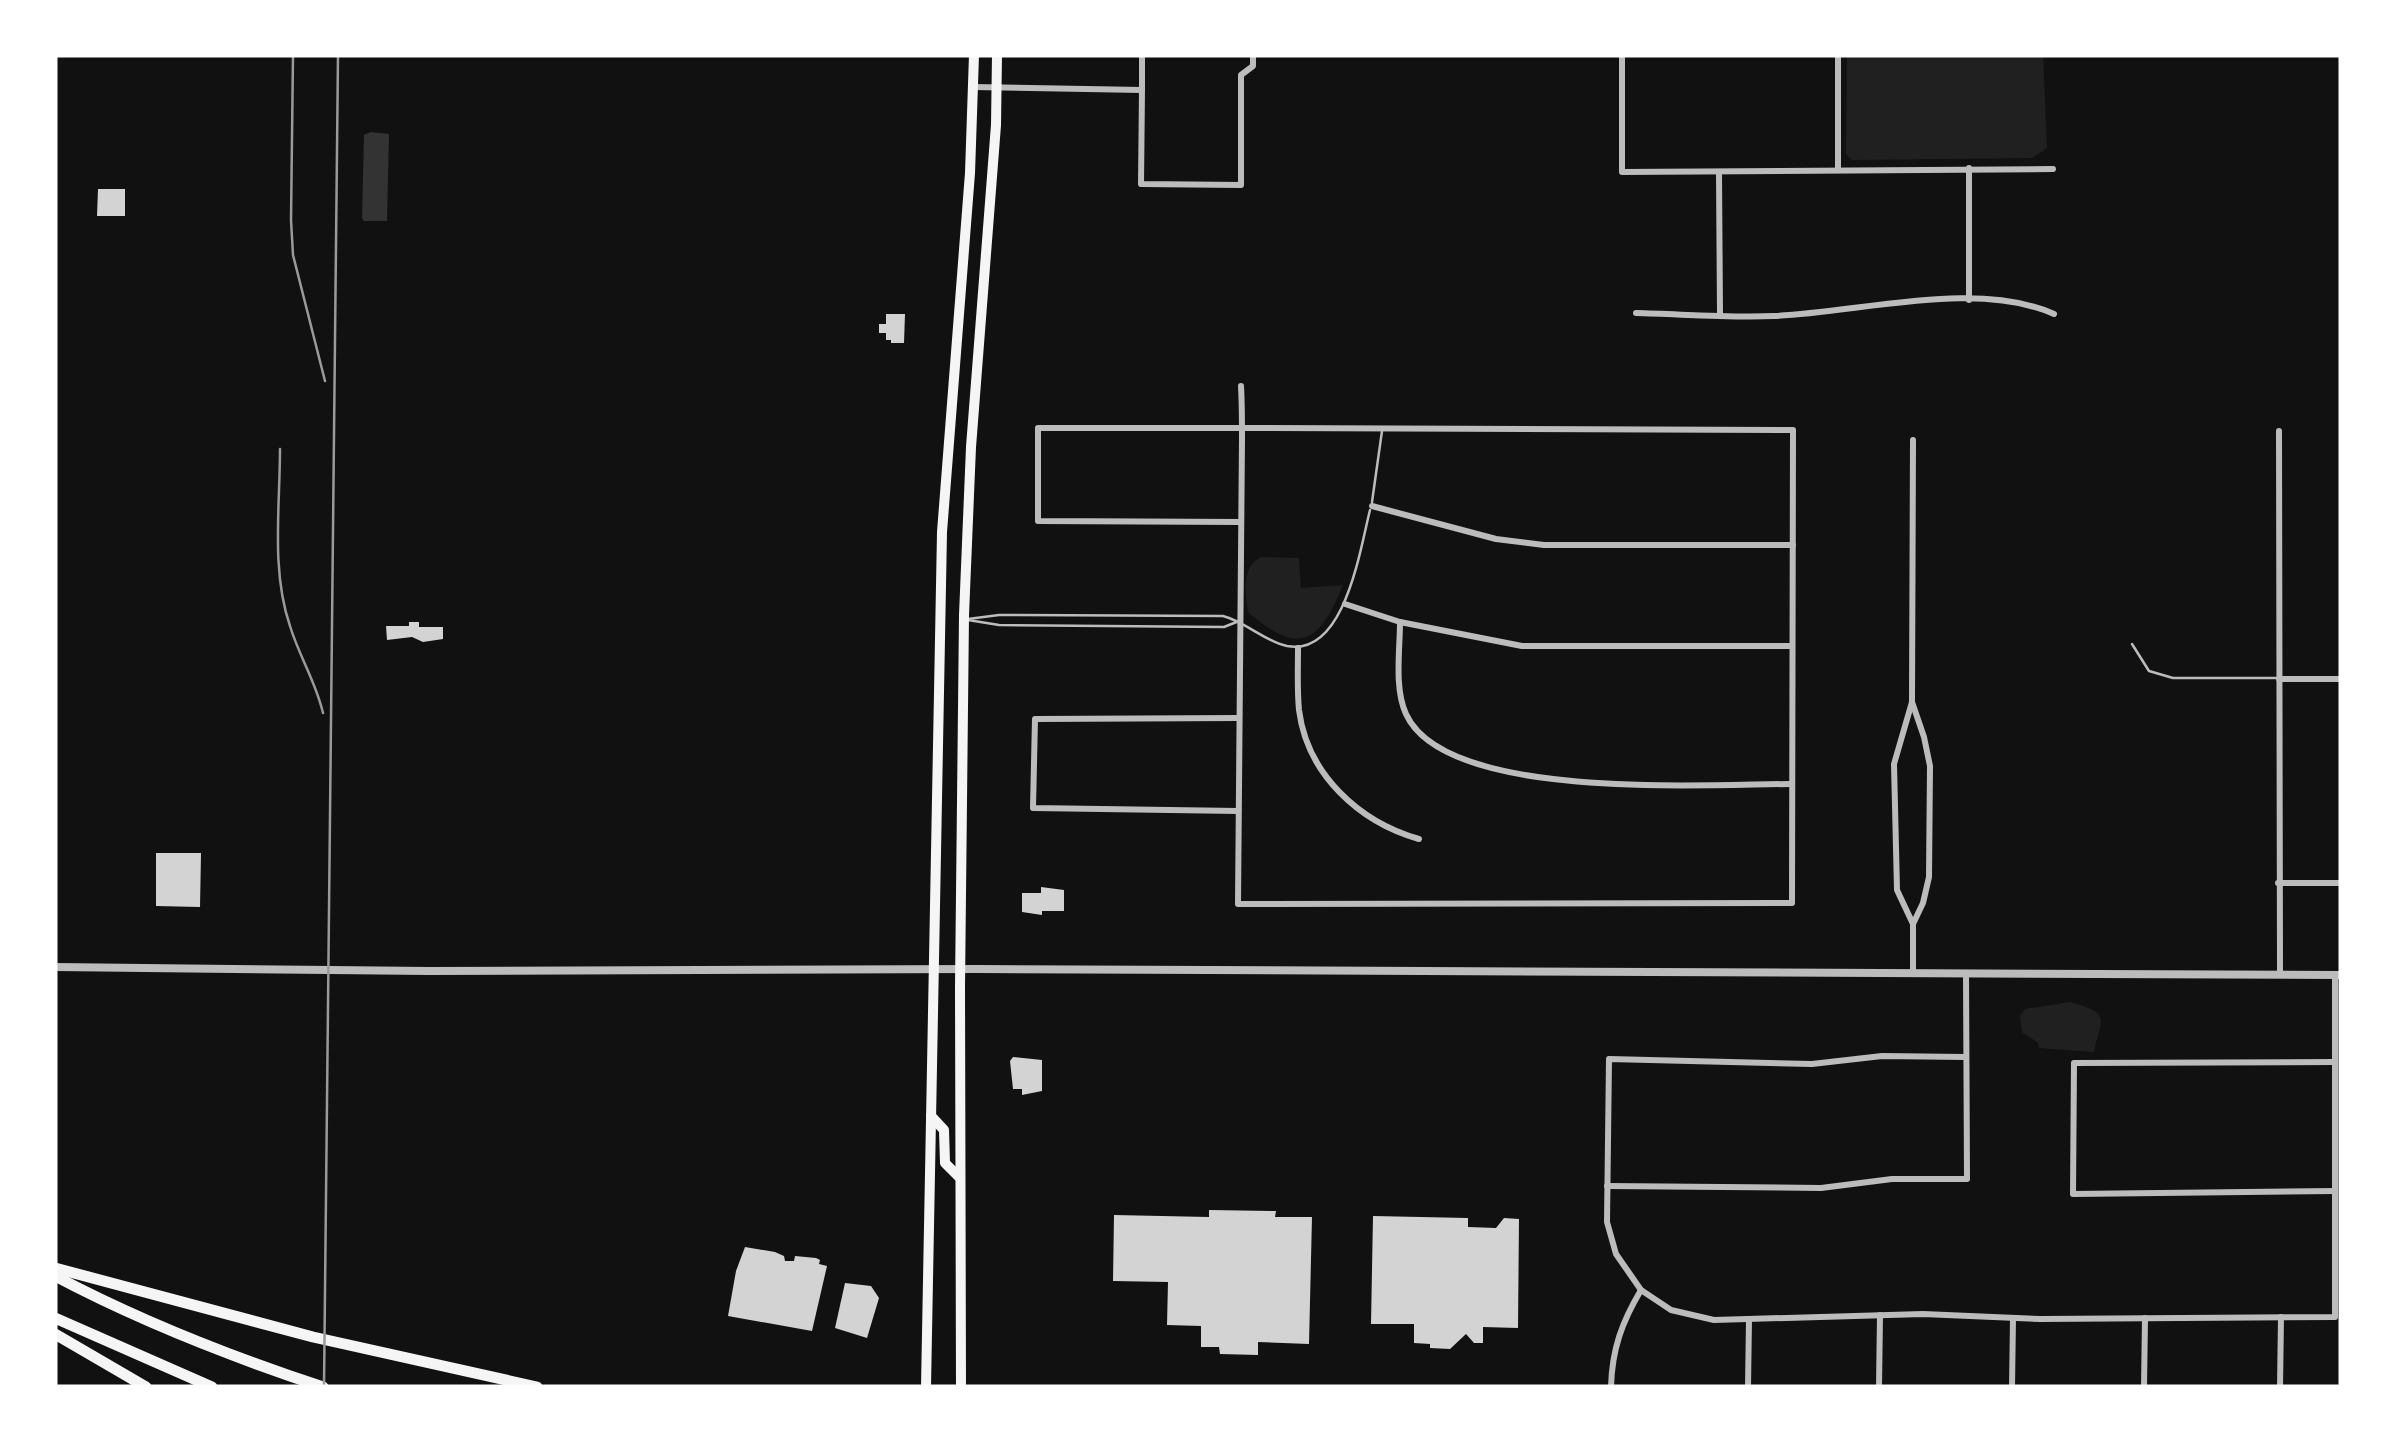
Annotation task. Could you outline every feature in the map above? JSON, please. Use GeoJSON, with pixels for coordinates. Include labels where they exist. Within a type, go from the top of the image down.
{"type":"FeatureCollection","features":[{"type":"Feature","properties":{"kind":"highway"},"geometry":{"type":"LineString","coordinates":[[55,1268],[280,1328],[537,1387]]}},
{"type":"Feature","properties":{"kind":"highway"},"geometry":{"type":"LineString","coordinates":[[55,1276],[100,1300],[323,1387]]}},
{"type":"Feature","properties":{"kind":"highway"},"geometry":{"type":"LineString","coordinates":[[55,1318],[212,1387]]}},
{"type":"Feature","properties":{"kind":"highway"},"geometry":{"type":"LineString","coordinates":[[55,1334],[146,1387]]}},
{"type":"Feature","properties":{"kind":"main road"},"geometry":{"type":"LineString","coordinates":[[926,1387],[942,532],[970,173],[974,55]]}},
{"type":"Feature","properties":{"kind":"main road"},"geometry":{"type":"LineString","coordinates":[[961,1387],[964,619],[971,446],[997,55]]}},
{"type":"Feature","properties":{"kind":"main road"},"geometry":{"type":"LineString","coordinates":[[932,1116],[944,1130],[945,1163],[959,1177]]}},
{"type":"Feature","properties":{"kind":"street"},"geometry":{"type":"LineString","coordinates":[[1142,55],[1141,184],[1241,184],[1241,75],[1253,66],[1253,55]]}},
{"type":"Feature","properties":{"kind":"street"},"geometry":{"type":"LineString","coordinates":[[1622,55],[1622,172],[2053,169]]}},
{"type":"Feature","properties":{"kind":"street"},"geometry":{"type":"LineString","coordinates":[[1838,55],[1838,168]]}},
{"type":"Feature","properties":{"kind":"street"},"geometry":{"type":"LineString","coordinates":[[973,87],[1142,90]]}},
{"type":"Feature","properties":{"kind":"street"},"geometry":{"type":"LineString","coordinates":[[1969,168],[1970,300]]}},
{"type":"Feature","properties":{"kind":"street"},"geometry":{"type":"LineString","coordinates":[[1720,173],[1720,314]]}},
{"type":"Feature","properties":{"kind":"street"},"geometry":{"type":"LineString","coordinates":[[1636,314],[1774,316],[1880,304],[1970,300],[2030,303],[2054,314]]}},
{"type":"Feature","properties":{"kind":"street"},"geometry":{"type":"LineString","coordinates":[[1241,522],[1038,521],[1038,428],[1242,428],[1793,430],[1792,903],[1238,904],[1238,811],[1242,428],[1242,386]]}},
{"type":"Feature","properties":{"kind":"street"},"geometry":{"type":"LineString","coordinates":[[2279,431],[2280,974]]}},
{"type":"Feature","properties":{"kind":"street"},"geometry":{"type":"LineString","coordinates":[[1913,440],[1912,702],[1895,754],[1894,820],[1897,890],[1913,924],[1913,975]]}},
{"type":"Feature","properties":{"kind":"street"},"geometry":{"type":"LineString","coordinates":[[1372,506],[1496,540],[1544,545],[1793,544]]}},
{"type":"Feature","properties":{"kind":"street"},"geometry":{"type":"LineString","coordinates":[[1346,604],[1400,622],[1522,646],[1792,646]]}},
{"type":"Feature","properties":{"kind":"street"},"geometry":{"type":"LineString","coordinates":[[1400,622],[1404,711],[1424,738],[1451,752],[1499,769],[1569,782],[1619,786],[1792,784]]}},
{"type":"Feature","properties":{"kind":"street"},"geometry":{"type":"LineString","coordinates":[[1298,648],[1299,713],[1326,778],[1345,800],[1371,818],[1419,839]]}},
{"type":"Feature","properties":{"kind":"street"},"geometry":{"type":"LineString","coordinates":[[2279,678],[2341,679]]}},
{"type":"Feature","properties":{"kind":"street"},"geometry":{"type":"LineString","coordinates":[[1912,702],[1930,766],[1929,877],[1913,924]]}},
{"type":"Feature","properties":{"kind":"street"},"geometry":{"type":"LineString","coordinates":[[1238,811],[1033,808],[1036,720],[1239,718]]}},
{"type":"Feature","properties":{"kind":"street"},"geometry":{"type":"LineString","coordinates":[[2278,883],[2341,883]]}},
{"type":"Feature","properties":{"kind":"street"},"geometry":{"type":"LineString","coordinates":[[55,968],[2338,975],[2335,1318],[1880,1315],[1714,1320],[1671,1310],[1641,1290],[1616,1254],[1607,1222],[1609,1059],[1812,1064],[1882,1056],[1965,1057]]}},
{"type":"Feature","properties":{"kind":"street"},"geometry":{"type":"LineString","coordinates":[[1607,1186],[1822,1188],[1892,1179],[1968,1179],[1966,974]]}},
{"type":"Feature","properties":{"kind":"street"},"geometry":{"type":"LineString","coordinates":[[2335,1062],[2074,1063],[2073,1194],[2335,1191]]}},
{"type":"Feature","properties":{"kind":"street"},"geometry":{"type":"LineString","coordinates":[[1612,1387],[1612,1361],[1622,1323],[1641,1290]]}},
{"type":"Feature","properties":{"kind":"street"},"geometry":{"type":"LineString","coordinates":[[1878,1387],[1880,1315]]}},
{"type":"Feature","properties":{"kind":"street"},"geometry":{"type":"LineString","coordinates":[[2280,1387],[2281,1317]]}},
{"type":"Feature","properties":{"kind":"street"},"geometry":{"type":"LineString","coordinates":[[2012,1387],[2013,1318]]}},
{"type":"Feature","properties":{"kind":"street"},"geometry":{"type":"LineString","coordinates":[[2144,1318],[2144,1387]]}},
{"type":"Feature","properties":{"kind":"street"},"geometry":{"type":"LineString","coordinates":[[1748,1387],[1749,1319]]}},
{"type":"Feature","properties":{"kind":"lane"},"geometry":{"type":"LineString","coordinates":[[964,619],[999,615],[1223,616],[1240,620],[1280,645],[1298,648],[1326,634],[1346,604],[1372,506],[1382,429]]}},
{"type":"Feature","properties":{"kind":"lane"},"geometry":{"type":"LineString","coordinates":[[1112,616],[1112,626]]}},
{"type":"Feature","properties":{"kind":"lane"},"geometry":{"type":"LineString","coordinates":[[964,619],[999,625],[1224,627],[1240,620]]}},
{"type":"Feature","properties":{"kind":"lane"},"geometry":{"type":"LineString","coordinates":[[2132,644],[2150,670],[2172,678],[2279,678]]}},
{"type":"Feature","properties":{"kind":"shaded area"},"geometry":{"type":"Polygon","coordinates":[[[1847,55],[2043,55],[2047,148],[2032,158],[1852,160],[1846,154],[1847,55]]]}},
{"type":"Feature","properties":{"kind":"shaded area"},"geometry":{"type":"Polygon","coordinates":[[[389,134],[387,221],[362,218],[364,135],[389,134]]]}},
{"type":"Feature","properties":{"kind":"shaded area"},"geometry":{"type":"Polygon","coordinates":[[[1262,557],[1299,558],[1301,588],[1343,585],[1316,631],[1306,637],[1281,635],[1248,612],[1248,573],[1262,557]]]}},
{"type":"Feature","properties":{"kind":"shaded area"},"geometry":{"type":"Polygon","coordinates":[[[2070,1002],[2099,1014],[2101,1025],[2094,1052],[2039,1048],[2022,1032],[2020,1016],[2025,1009],[2070,1002]]]}},
{"type":"Feature","properties":{"kind":"building"},"geometry":{"type":"Polygon","coordinates":[[[98,189],[125,189],[125,216],[97,216],[98,189]]]}},
{"type":"Feature","properties":{"kind":"building"},"geometry":{"type":"Polygon","coordinates":[[[886,314],[905,314],[904,343],[891,343],[886,340],[886,333],[879,333],[879,324],[886,324],[886,314]]]}},
{"type":"Feature","properties":{"kind":"building"},"geometry":{"type":"Polygon","coordinates":[[[409,622],[419,622],[419,627],[443,627],[443,639],[387,640],[386,626],[409,626],[409,622]]]}},
{"type":"Feature","properties":{"kind":"building"},"geometry":{"type":"Polygon","coordinates":[[[156,853],[201,853],[200,907],[156,906],[156,853]]]}},
{"type":"Feature","properties":{"kind":"building"},"geometry":{"type":"Polygon","coordinates":[[[1041,887],[1064,890],[1064,911],[1042,911],[1042,915],[1022,912],[1022,893],[1041,893],[1041,887]]]}},
{"type":"Feature","properties":{"kind":"building"},"geometry":{"type":"Polygon","coordinates":[[[1013,1057],[1042,1060],[1042,1091],[1022,1095],[1022,1089],[1013,1089],[1013,1057]]]}},
{"type":"Feature","properties":{"kind":"building"},"geometry":{"type":"Polygon","coordinates":[[[1209,1210],[1276,1211],[1275,1217],[1312,1217],[1309,1344],[1258,1342],[1258,1355],[1220,1354],[1219,1347],[1201,1347],[1201,1326],[1167,1325],[1168,1282],[1113,1281],[1114,1215],[1209,1217],[1209,1210]]]}},
{"type":"Feature","properties":{"kind":"building"},"geometry":{"type":"Polygon","coordinates":[[[1373,1216],[1468,1218],[1468,1227],[1496,1228],[1504,1218],[1519,1219],[1518,1328],[1483,1327],[1483,1343],[1474,1343],[1466,1334],[1450,1349],[1414,1343],[1414,1324],[1371,1324],[1373,1216]]]}},
{"type":"Feature","properties":{"kind":"building"},"geometry":{"type":"Polygon","coordinates":[[[745,1247],[775,1252],[784,1256],[785,1261],[794,1261],[795,1256],[816,1258],[819,1264],[827,1266],[812,1331],[728,1316],[745,1247]]]}},
{"type":"Feature","properties":{"kind":"building"},"geometry":{"type":"Polygon","coordinates":[[[845,1283],[871,1286],[879,1298],[867,1338],[835,1328],[845,1283]]]}},
{"type":"Feature","properties":{"kind":"railway"},"geometry":{"type":"LineString","coordinates":[[293,55],[293,255],[325,381]]}},
{"type":"Feature","properties":{"kind":"railway"},"geometry":{"type":"LineString","coordinates":[[324,1387],[338,55]]}},
{"type":"Feature","properties":{"kind":"railway"},"geometry":{"type":"LineString","coordinates":[[280,449],[280,583],[290,626],[323,713]]}}]}
